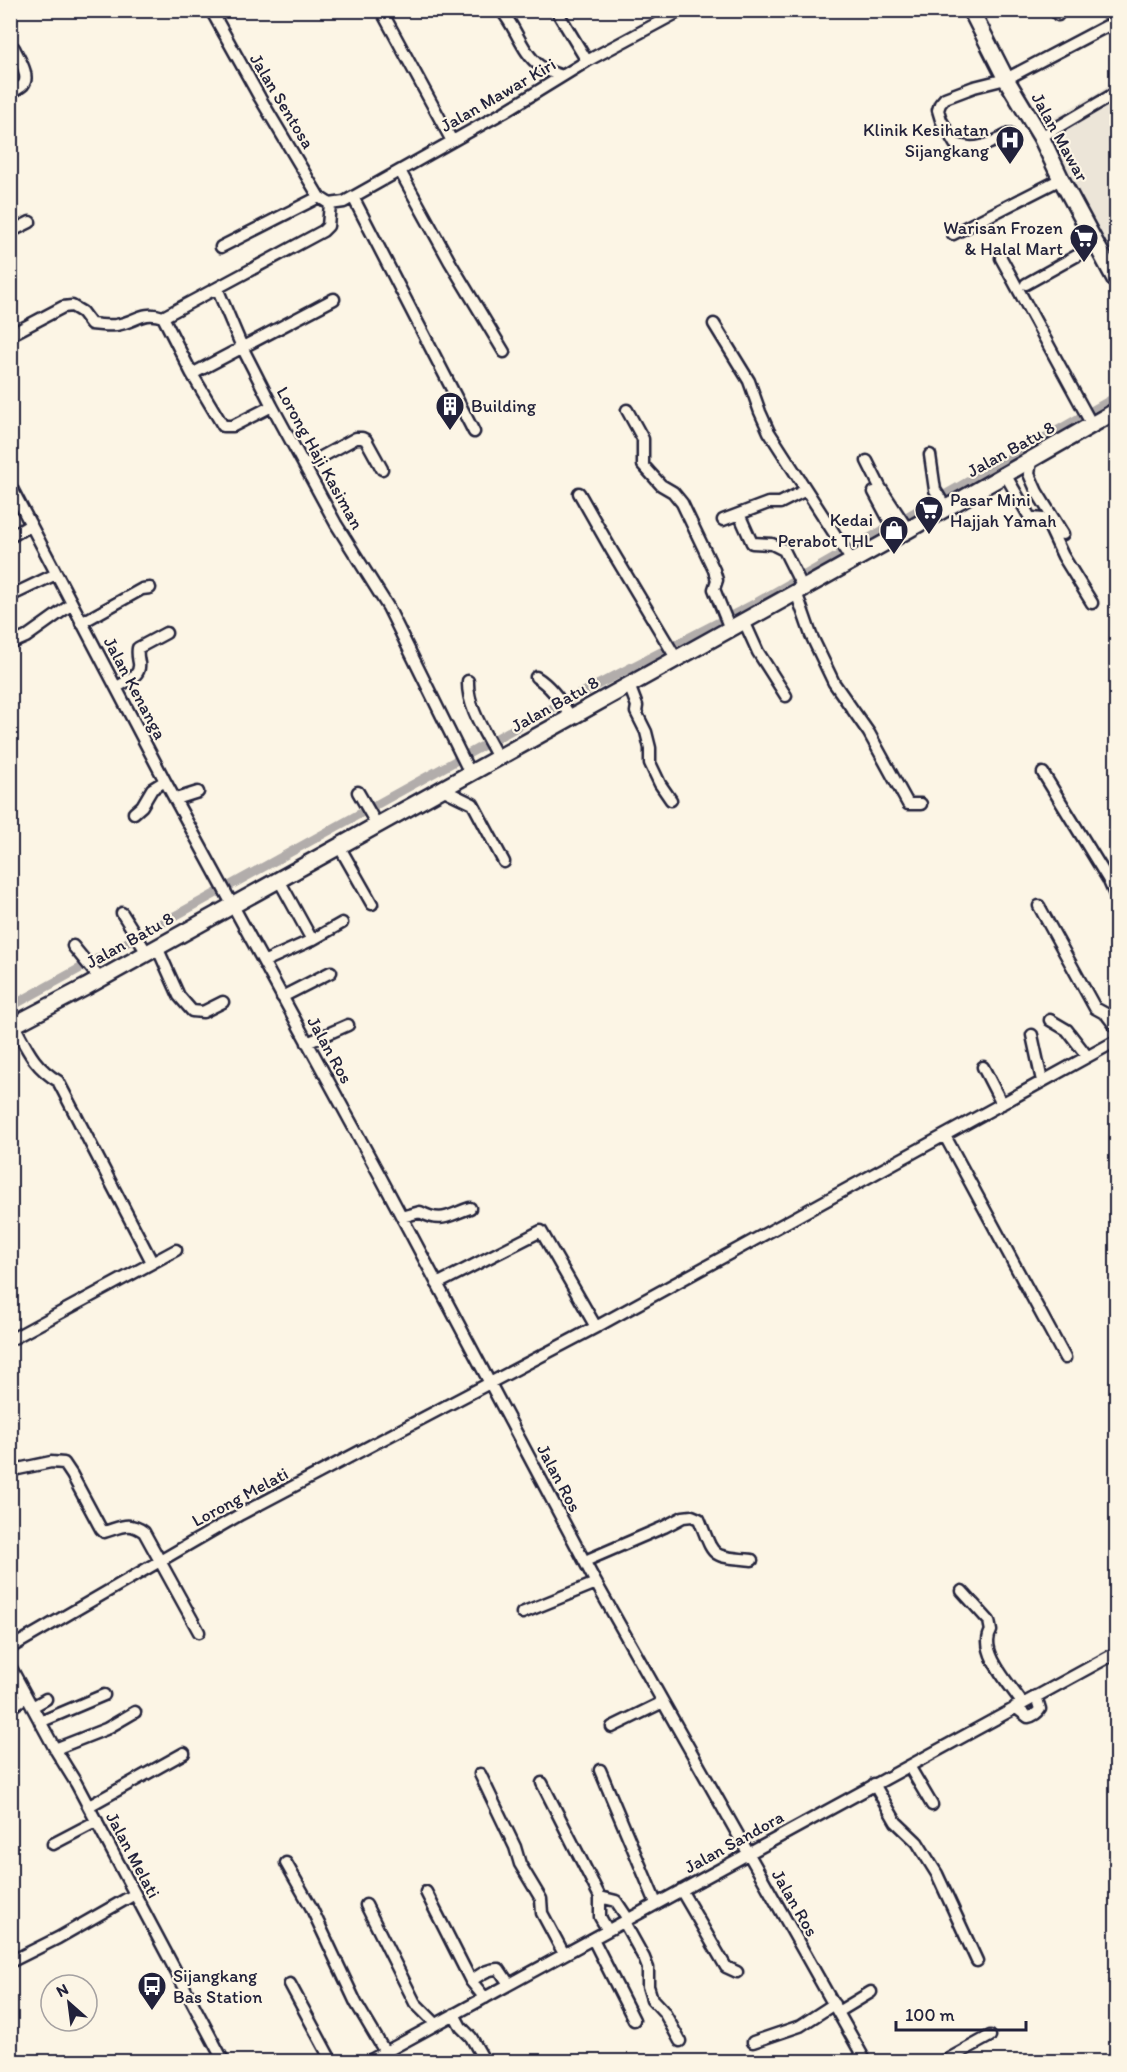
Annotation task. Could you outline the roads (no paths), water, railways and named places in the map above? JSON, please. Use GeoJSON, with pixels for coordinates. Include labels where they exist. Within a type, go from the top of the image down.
{"type":"FeatureCollection","features":[{"type":"Feature","properties":{"kind":"street","name":"Jalan Sentosa"},"geometry":{"type":"LineString","coordinates":[[211,10],[319,197],[330,204]]}},
{"type":"Feature","properties":{"kind":"street"},"geometry":{"type":"LineString","coordinates":[[381,10],[452,141]]}},
{"type":"Feature","properties":{"kind":"street"},"geometry":{"type":"LineString","coordinates":[[501,10],[509,19],[532,59],[540,66],[562,76]]}},
{"type":"Feature","properties":{"kind":"street","name":"Jalan Mawar Kiri"},"geometry":{"type":"LineString","coordinates":[[330,204],[338,204],[353,197],[504,112],[587,61],[682,10]]}},
{"type":"Feature","properties":{"kind":"street","name":"Jalan Mawar"},"geometry":{"type":"LineString","coordinates":[[971,10],[1006,79],[1041,137],[1116,281]]}},
{"type":"Feature","properties":{"kind":"street"},"geometry":{"type":"LineString","coordinates":[[558,13],[587,61]]}},
{"type":"Feature","properties":{"kind":"street"},"geometry":{"type":"LineString","coordinates":[[1009,134],[976,148],[965,148],[955,144],[941,120],[938,110],[940,104],[945,98],[974,87],[1006,79],[1107,26]]}},
{"type":"Feature","properties":{"kind":"street"},"geometry":{"type":"LineString","coordinates":[[10,93],[23,86],[26,80],[25,72],[14,48]]}},
{"type":"Feature","properties":{"kind":"street"},"geometry":{"type":"LineString","coordinates":[[1041,137],[1114,94],[1116,96]]}},
{"type":"Feature","properties":{"kind":"street"},"geometry":{"type":"LineString","coordinates":[[400,171],[450,262],[504,352]]}},
{"type":"Feature","properties":{"kind":"street"},"geometry":{"type":"LineString","coordinates":[[953,234],[1061,179]]}},
{"type":"Feature","properties":{"kind":"street"},"geometry":{"type":"LineString","coordinates":[[221,247],[319,197]]}},
{"type":"Feature","properties":{"kind":"street"},"geometry":{"type":"LineString","coordinates":[[353,197],[474,432]]}},
{"type":"Feature","properties":{"kind":"street"},"geometry":{"type":"LineString","coordinates":[[163,317],[323,231],[328,226],[330,204]]}},
{"type":"Feature","properties":{"kind":"street"},"geometry":{"type":"LineString","coordinates":[[10,232],[30,222]]}},
{"type":"Feature","properties":{"kind":"street"},"geometry":{"type":"LineString","coordinates":[[1026,284],[1096,245]]}},
{"type":"Feature","properties":{"kind":"street"},"geometry":{"type":"LineString","coordinates":[[1001,258],[1092,425]]}},
{"type":"Feature","properties":{"kind":"street","name":"Lorong Haji Kasiman"},"geometry":{"type":"LineString","coordinates":[[217,288],[242,347],[272,406],[336,524],[388,607],[468,769]]}},
{"type":"Feature","properties":{"kind":"street"},"geometry":{"type":"LineString","coordinates":[[192,374],[334,299]]}},
{"type":"Feature","properties":{"kind":"street"},"geometry":{"type":"LineString","coordinates":[[10,335],[63,307],[72,306],[82,312],[91,324],[97,325],[117,325],[152,313],[163,317],[192,374],[223,426],[233,426],[272,406]]}},
{"type":"Feature","properties":{"kind":"street"},"geometry":{"type":"LineString","coordinates":[[714,324],[749,381],[769,432],[851,558]]}},
{"type":"Feature","properties":{"kind":"street"},"geometry":{"type":"LineString","coordinates":[[627,410],[643,439],[643,465],[682,503],[714,570],[717,580],[714,589],[729,626]]}},
{"type":"Feature","properties":{"kind":"street","name":"Jalan Batu 8"},"geometry":{"type":"LineString","coordinates":[[12,1025],[97,975],[231,902],[279,880],[339,846],[375,821],[442,789],[493,748],[565,708],[629,685],[674,655],[729,626],[744,621],[798,584],[851,558],[942,501],[1005,474],[1116,411]]}},
{"type":"Feature","properties":{"kind":"street"},"geometry":{"type":"LineString","coordinates":[[305,466],[356,438],[362,438],[366,440],[382,469]]}},
{"type":"Feature","properties":{"kind":"street"},"geometry":{"type":"LineString","coordinates":[[930,455],[942,501]]}},
{"type":"Feature","properties":{"kind":"street"},"geometry":{"type":"LineString","coordinates":[[867,460],[874,492],[899,526]]}},
{"type":"Feature","properties":{"kind":"street"},"geometry":{"type":"LineString","coordinates":[[1031,460],[1029,474],[1037,492],[1063,534]]}},
{"type":"Feature","properties":{"kind":"street"},"geometry":{"type":"LineString","coordinates":[[1005,474],[1029,516],[1043,519],[1048,524],[1063,556],[1092,603]]}},
{"type":"Feature","properties":{"kind":"street","name":"Jalan Kenanga"},"geometry":{"type":"LineString","coordinates":[[10,485],[81,623],[231,902]]}},
{"type":"Feature","properties":{"kind":"street"},"geometry":{"type":"LineString","coordinates":[[723,520],[768,503],[780,503],[806,490]]}},
{"type":"Feature","properties":{"kind":"street"},"geometry":{"type":"LineString","coordinates":[[579,493],[674,655]]}},
{"type":"Feature","properties":{"kind":"street"},"geometry":{"type":"LineString","coordinates":[[739,514],[752,543],[772,544],[784,550],[798,584],[811,635],[834,683],[869,733],[908,804],[921,804]]}},
{"type":"Feature","properties":{"kind":"street"},"geometry":{"type":"LineString","coordinates":[[10,537],[30,525]]}},
{"type":"Feature","properties":{"kind":"street"},"geometry":{"type":"LineString","coordinates":[[10,596],[56,574]]}},
{"type":"Feature","properties":{"kind":"street"},"geometry":{"type":"LineString","coordinates":[[81,623],[142,589],[150,588]]}},
{"type":"Feature","properties":{"kind":"street"},"geometry":{"type":"LineString","coordinates":[[10,644],[26,637],[72,604]]}},
{"type":"Feature","properties":{"kind":"street"},"geometry":{"type":"LineString","coordinates":[[744,621],[758,652],[786,696]]}},
{"type":"Feature","properties":{"kind":"street"},"geometry":{"type":"LineString","coordinates":[[117,687],[138,673],[140,668],[138,648],[166,633]]}},
{"type":"Feature","properties":{"kind":"street"},"geometry":{"type":"LineString","coordinates":[[536,677],[565,708]]}},
{"type":"Feature","properties":{"kind":"street"},"geometry":{"type":"LineString","coordinates":[[468,681],[467,693],[493,748]]}},
{"type":"Feature","properties":{"kind":"street"},"geometry":{"type":"LineString","coordinates":[[629,685],[637,706],[636,712],[646,732],[650,748],[650,763],[671,800]]}},
{"type":"Feature","properties":{"kind":"street"},"geometry":{"type":"LineString","coordinates":[[1043,773],[1108,879],[1116,897]]}},
{"type":"Feature","properties":{"kind":"street"},"geometry":{"type":"LineString","coordinates":[[134,813],[142,806],[152,789],[165,781]]}},
{"type":"Feature","properties":{"kind":"street"},"geometry":{"type":"LineString","coordinates":[[442,789],[472,804],[504,862]]}},
{"type":"Feature","properties":{"kind":"street"},"geometry":{"type":"LineString","coordinates":[[176,799],[198,792]]}},
{"type":"Feature","properties":{"kind":"street"},"geometry":{"type":"LineString","coordinates":[[358,792],[375,821]]}},
{"type":"Feature","properties":{"kind":"street"},"geometry":{"type":"LineString","coordinates":[[339,846],[372,904]]}},
{"type":"Feature","properties":{"kind":"street"},"geometry":{"type":"LineString","coordinates":[[279,880],[312,940]]}},
{"type":"Feature","properties":{"kind":"street","name":"Jalan Ros"},"geometry":{"type":"LineString","coordinates":[[231,902],[265,961],[282,998],[402,1217],[596,1583],[866,2061]]}},
{"type":"Feature","properties":{"kind":"street"},"geometry":{"type":"LineString","coordinates":[[1039,906],[1095,1008],[1106,1014],[1116,1027]]}},
{"type":"Feature","properties":{"kind":"street"},"geometry":{"type":"LineString","coordinates":[[122,913],[131,930],[148,949],[179,996],[192,1011],[203,1012],[223,1002]]}},
{"type":"Feature","properties":{"kind":"street"},"geometry":{"type":"LineString","coordinates":[[265,961],[312,940],[342,923]]}},
{"type":"Feature","properties":{"kind":"street"},"geometry":{"type":"LineString","coordinates":[[73,946],[97,975]]}},
{"type":"Feature","properties":{"kind":"street"},"geometry":{"type":"LineString","coordinates":[[282,998],[331,972]]}},
{"type":"Feature","properties":{"kind":"street"},"geometry":{"type":"LineString","coordinates":[[1050,1020],[1067,1029],[1087,1056]]}},
{"type":"Feature","properties":{"kind":"street"},"geometry":{"type":"LineString","coordinates":[[12,1025],[35,1063],[44,1073],[58,1081],[152,1262]]}},
{"type":"Feature","properties":{"kind":"street"},"geometry":{"type":"LineString","coordinates":[[307,1042],[348,1025]]}},
{"type":"Feature","properties":{"kind":"street"},"geometry":{"type":"LineString","coordinates":[[1032,1035],[1042,1081]]}},
{"type":"Feature","properties":{"kind":"street","name":"Lorong Melati"},"geometry":{"type":"LineString","coordinates":[[10,1648],[241,1514],[596,1327],[1116,1041]]}},
{"type":"Feature","properties":{"kind":"street"},"geometry":{"type":"LineString","coordinates":[[983,1067],[1002,1104]]}},
{"type":"Feature","properties":{"kind":"street"},"geometry":{"type":"LineString","coordinates":[[945,1136],[1065,1358]]}},
{"type":"Feature","properties":{"kind":"street"},"geometry":{"type":"LineString","coordinates":[[402,1217],[420,1212],[443,1219],[470,1208]]}},
{"type":"Feature","properties":{"kind":"street"},"geometry":{"type":"LineString","coordinates":[[437,1284],[540,1231],[596,1327]]}},
{"type":"Feature","properties":{"kind":"street"},"geometry":{"type":"LineString","coordinates":[[10,1340],[176,1250]]}},
{"type":"Feature","properties":{"kind":"street"},"geometry":{"type":"LineString","coordinates":[[10,1463],[18,1469],[51,1462],[64,1463],[104,1532],[123,1526],[136,1526],[144,1532],[199,1632]]}},
{"type":"Feature","properties":{"kind":"street"},"geometry":{"type":"LineString","coordinates":[[585,1561],[683,1517],[692,1516],[699,1519],[713,1552],[720,1557],[752,1560]]}},
{"type":"Feature","properties":{"kind":"street"},"geometry":{"type":"LineString","coordinates":[[522,1613],[596,1583]]}},
{"type":"Feature","properties":{"kind":"street"},"geometry":{"type":"LineString","coordinates":[[962,1591],[989,1621],[991,1631],[987,1636],[989,1653],[1028,1717],[1032,1717],[1040,1709],[1036,1696]]}},
{"type":"Feature","properties":{"kind":"street","name":"Jalan Sandora"},"geometry":{"type":"LineString","coordinates":[[367,2061],[1019,1705],[1115,1658]]}},
{"type":"Feature","properties":{"kind":"street","name":"Jalan Melati"},"geometry":{"type":"LineString","coordinates":[[12,1674],[97,1821],[224,2061]]}},
{"type":"Feature","properties":{"kind":"street"},"geometry":{"type":"LineString","coordinates":[[39,1722],[104,1695]]}},
{"type":"Feature","properties":{"kind":"street"},"geometry":{"type":"LineString","coordinates":[[10,1708],[46,1699]]}},
{"type":"Feature","properties":{"kind":"street"},"geometry":{"type":"LineString","coordinates":[[612,1727],[663,1702]]}},
{"type":"Feature","properties":{"kind":"street"},"geometry":{"type":"LineString","coordinates":[[55,1749],[106,1729],[135,1712]]}},
{"type":"Feature","properties":{"kind":"street"},"geometry":{"type":"LineString","coordinates":[[88,1806],[184,1753]]}},
{"type":"Feature","properties":{"kind":"street"},"geometry":{"type":"LineString","coordinates":[[909,1766],[932,1805]]}},
{"type":"Feature","properties":{"kind":"street"},"geometry":{"type":"LineString","coordinates":[[600,1770],[656,1903]]}},
{"type":"Feature","properties":{"kind":"street"},"geometry":{"type":"LineString","coordinates":[[480,1774],[515,1847],[520,1864],[541,1899],[542,1913],[564,1954]]}},
{"type":"Feature","properties":{"kind":"street"},"geometry":{"type":"LineString","coordinates":[[542,1783],[600,1897],[600,1917],[607,1929]]}},
{"type":"Feature","properties":{"kind":"street"},"geometry":{"type":"LineString","coordinates":[[874,1784],[896,1822],[917,1842],[937,1874],[977,1961]]}},
{"type":"Feature","properties":{"kind":"street"},"geometry":{"type":"LineString","coordinates":[[53,1844],[97,1821]]}},
{"type":"Feature","properties":{"kind":"street"},"geometry":{"type":"LineString","coordinates":[[286,1863],[311,1907],[356,2004],[385,2052]]}},
{"type":"Feature","properties":{"kind":"street"},"geometry":{"type":"LineString","coordinates":[[681,1890],[726,1967],[730,1971],[737,1972]]}},
{"type":"Feature","properties":{"kind":"street"},"geometry":{"type":"LineString","coordinates":[[426,1893],[471,1981],[485,1998]]}},
{"type":"Feature","properties":{"kind":"street"},"geometry":{"type":"LineString","coordinates":[[10,1962],[58,1938],[135,1894]]}},
{"type":"Feature","properties":{"kind":"street"},"geometry":{"type":"LineString","coordinates":[[600,1897],[616,1901],[648,1968],[648,1986],[652,1999],[664,2012],[680,2041]]}},
{"type":"Feature","properties":{"kind":"street"},"geometry":{"type":"LineString","coordinates":[[366,1905],[415,2003],[436,2024]]}},
{"type":"Feature","properties":{"kind":"street"},"geometry":{"type":"LineString","coordinates":[[593,1939],[634,2020]]}},
{"type":"Feature","properties":{"kind":"street"},"geometry":{"type":"LineString","coordinates":[[471,1981],[496,1968],[502,1972],[509,1984]]}},
{"type":"Feature","properties":{"kind":"street"},"geometry":{"type":"LineString","coordinates":[[290,1984],[332,2061]]}},
{"type":"Feature","properties":{"kind":"street"},"geometry":{"type":"LineString","coordinates":[[753,2042],[800,2026],[871,1992]]}},
{"type":"Feature","properties":{"kind":"street"},"geometry":{"type":"LineString","coordinates":[[454,2014],[485,2061]]}},
{"type":"Feature","properties":{"kind":"street"},"geometry":{"type":"LineString","coordinates":[[943,2061],[990,2036]]}},
{"type":"Feature","properties":{"kind":"waterway"},"geometry":{"type":"LineString","coordinates":[[10,1007],[535,717],[754,604],[1116,397]]}},
{"type":"Feature","properties":{"kind":"place","name":"Klinik Kesihatan Sijangkang"},"geometry":{"type":"Point","coordinates":[1010,166]}},
{"type":"Feature","properties":{"kind":"place","name":"Warisan Frozen & Halal Mart"},"geometry":{"type":"Point","coordinates":[1084,264]}},
{"type":"Feature","properties":{"kind":"place","name":"Building"},"geometry":{"type":"Point","coordinates":[450,432]}},
{"type":"Feature","properties":{"kind":"place","name":"Pasar Mini Hajjah Yamah"},"geometry":{"type":"Point","coordinates":[929,536]}},
{"type":"Feature","properties":{"kind":"place","name":"Kedai Perabot THL"},"geometry":{"type":"Point","coordinates":[894,556]}},
{"type":"Feature","properties":{"kind":"place","name":"Sijangkang Bas Station"},"geometry":{"type":"Point","coordinates":[152,2012]}}]}
